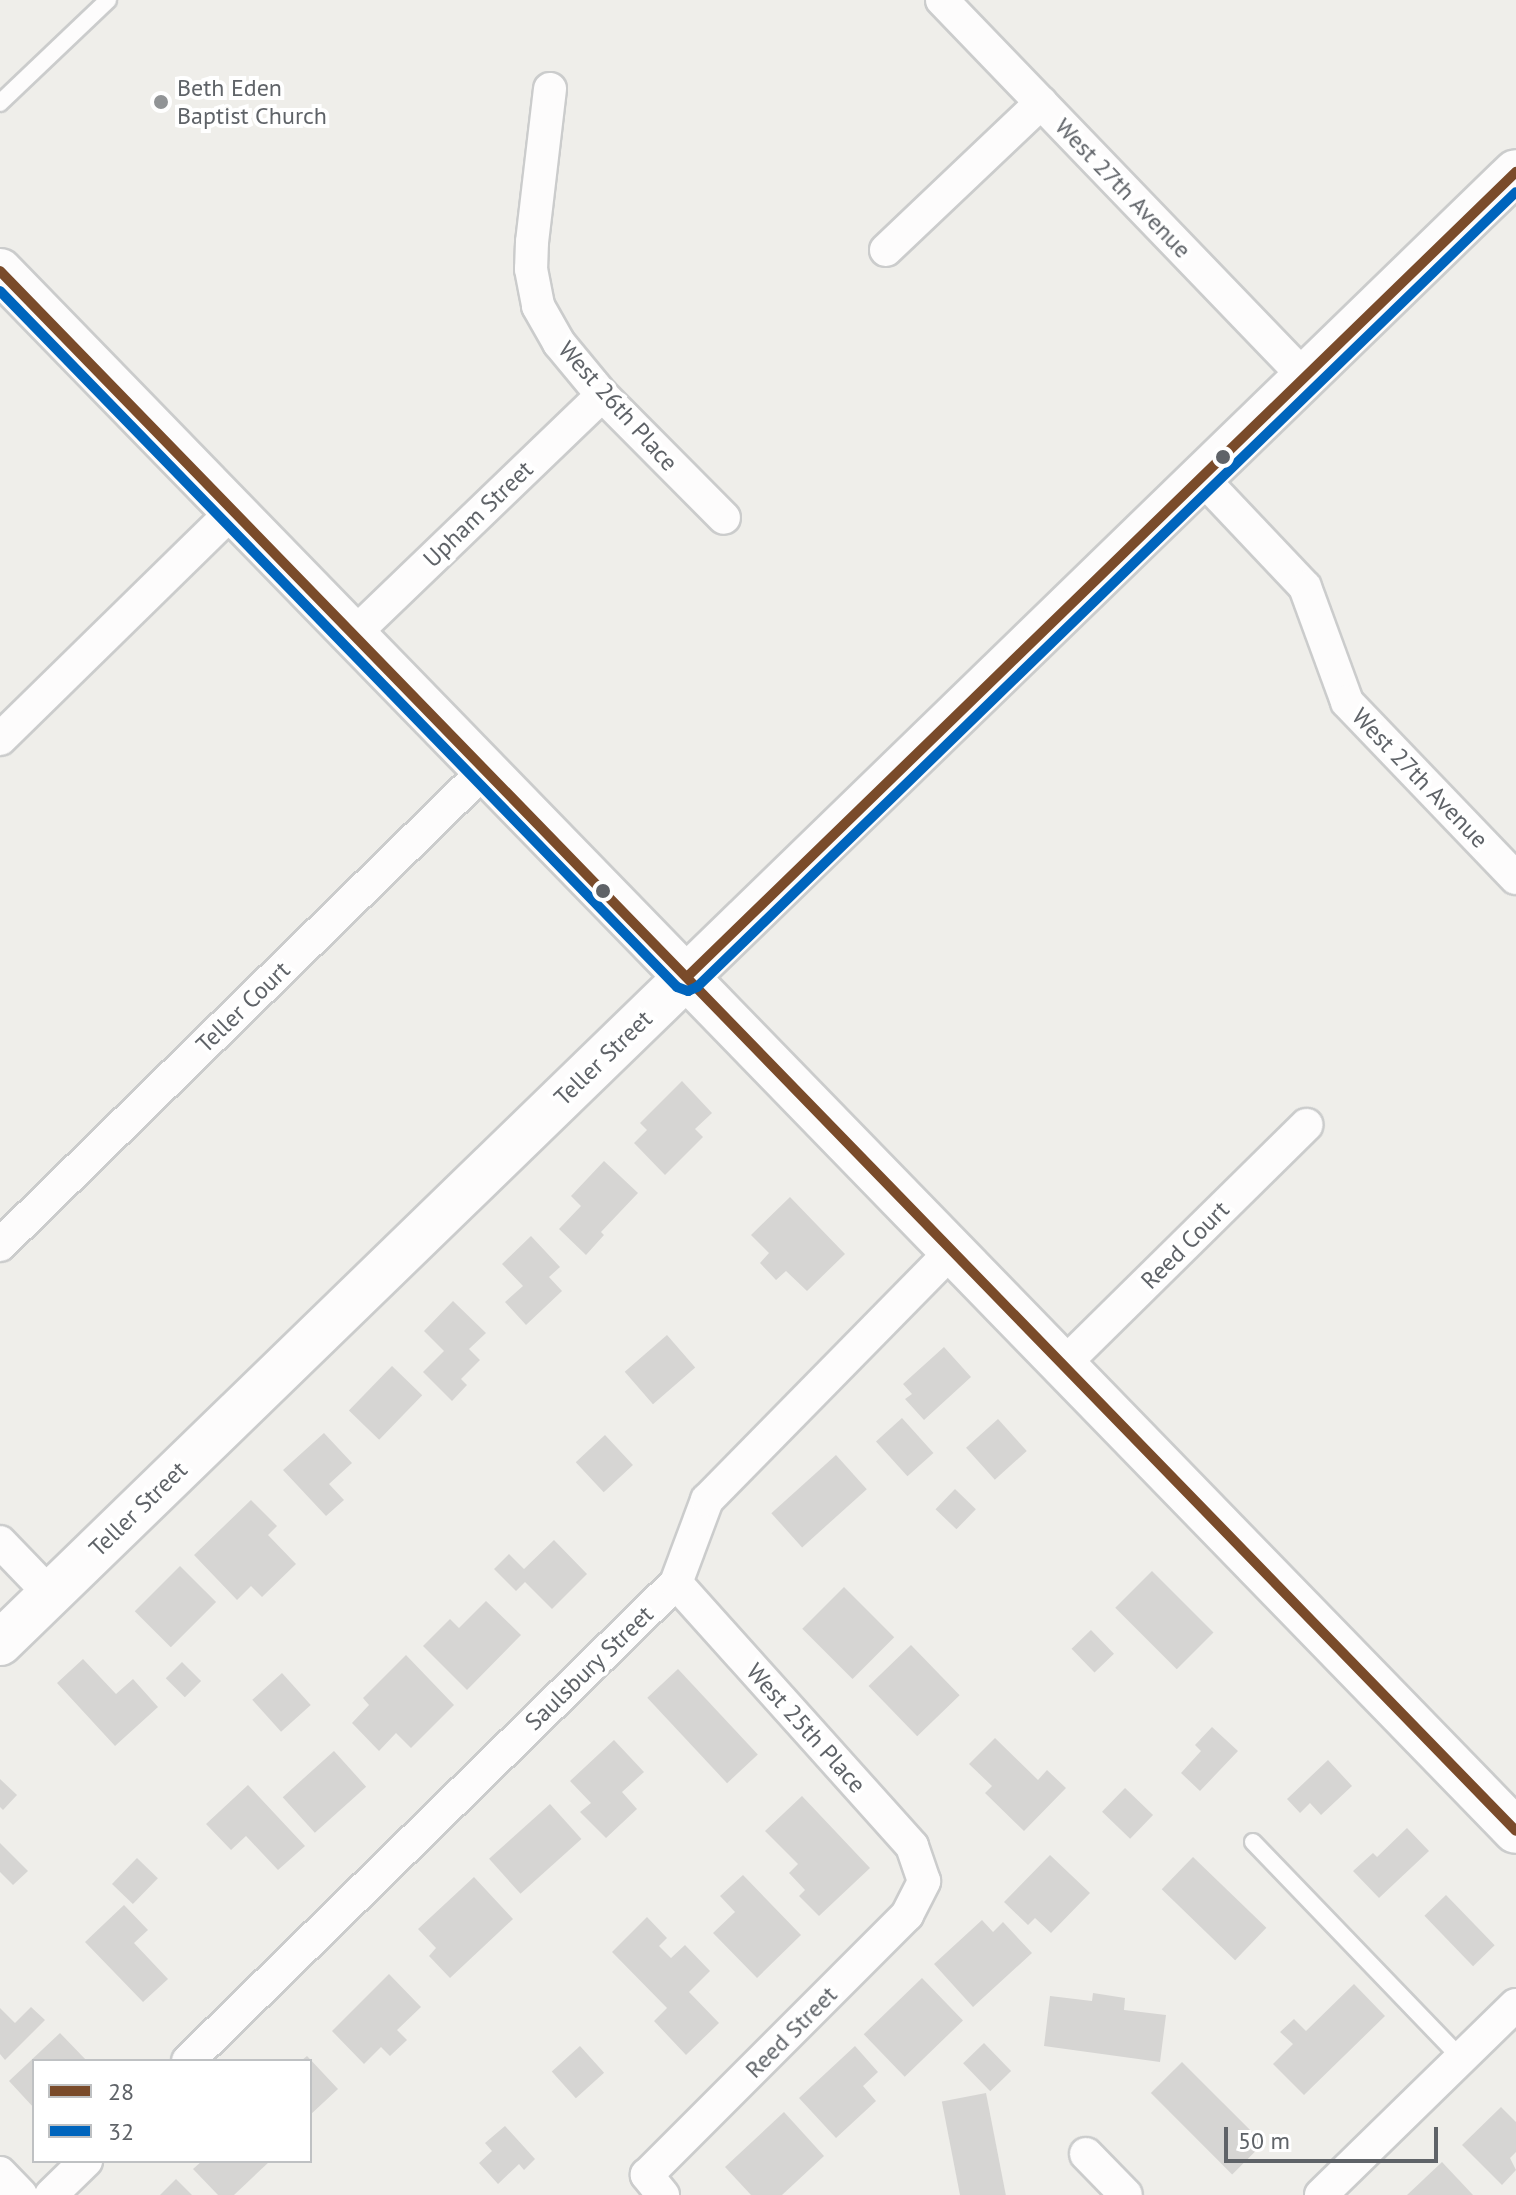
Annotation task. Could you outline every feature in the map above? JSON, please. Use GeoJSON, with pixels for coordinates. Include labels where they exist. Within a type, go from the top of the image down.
{"type":"FeatureCollection","features":[{"type":"Feature","properties":{"kind":"street","name":"West 27th Avenue"},"geometry":{"type":"LineString","coordinates":[[942,0],[1304,376]]}},
{"type":"Feature","properties":{"kind":"street","name":"West 26th Place"},"geometry":{"type":"LineString","coordinates":[[550,89],[532,242],[532,284],[543,317],[602,395],[724,518]]}},
{"type":"Feature","properties":{"kind":"street"},"geometry":{"type":"LineString","coordinates":[[886,250],[1041,103]]}},
{"type":"Feature","properties":{"kind":"street","name":"Teller Street"},"geometry":{"type":"LineString","coordinates":[[0,1643],[1516,172]]}},
{"type":"Feature","properties":{"kind":"street"},"geometry":{"type":"LineString","coordinates":[[0,271],[1516,1831]]}},
{"type":"Feature","properties":{"kind":"street","name":"Upham Street"},"geometry":{"type":"LineString","coordinates":[[355,633],[602,395]]}},
{"type":"Feature","properties":{"kind":"street","name":"West 27th Avenue"},"geometry":{"type":"LineString","coordinates":[[1201,477],[1305,587],[1317,614],[1334,675],[1356,713],[1516,878]]}},
{"type":"Feature","properties":{"kind":"street"},"geometry":{"type":"LineString","coordinates":[[0,739],[234,510]]}},
{"type":"Feature","properties":{"kind":"street","name":"Teller Court"},"geometry":{"type":"LineString","coordinates":[[0,1245],[486,769]]}},
{"type":"Feature","properties":{"kind":"street","name":"Reed Court"},"geometry":{"type":"LineString","coordinates":[[1063,1365],[1306,1125]]}},
{"type":"Feature","properties":{"kind":"street","name":"Saulsbury Street"},"geometry":{"type":"LineString","coordinates":[[190,2059],[676,1583],[707,1500],[953,1250]]}},
{"type":"Feature","properties":{"kind":"street"},"geometry":{"type":"LineString","coordinates":[[0,1542],[50,1594]]}},
{"type":"Feature","properties":{"kind":"street","name":"West 25th Place"},"geometry":{"type":"LineString","coordinates":[[676,1583],[912,1846],[924,1881]]}},
{"type":"Feature","properties":{"kind":"street","name":"Reed Street"},"geometry":{"type":"LineString","coordinates":[[655,2185],[907,1915],[924,1881]]}},
{"type":"Feature","properties":{"kind":"street"},"geometry":{"type":"LineString","coordinates":[[1321,2195],[1516,2005]]}},
{"type":"Feature","properties":{"kind":"street"},"geometry":{"type":"LineString","coordinates":[[1086,2154],[1126,2195]]}},
{"type":"Feature","properties":{"kind":"street"},"geometry":{"type":"LineString","coordinates":[[51,2195],[84,2163]]}},
{"type":"Feature","properties":{"kind":"street"},"geometry":{"type":"LineString","coordinates":[[0,2173],[21,2195]]}},
{"type":"Feature","properties":{"kind":"lane"},"geometry":{"type":"LineString","coordinates":[[0,103],[108,0]]}},
{"type":"Feature","properties":{"kind":"lane"},"geometry":{"type":"LineString","coordinates":[[1253,1842],[1461,2058]]}},
{"type":"Feature","properties":{"kind":"building"},"geometry":{"type":"Polygon","coordinates":[[[682,1081],[712,1113],[695,1129],[703,1137],[665,1175],[634,1143],[647,1130],[640,1123],[682,1081]]]}},
{"type":"Feature","properties":{"kind":"building"},"geometry":{"type":"Polygon","coordinates":[[[604,1161],[638,1193],[601,1232],[604,1235],[586,1255],[559,1229],[581,1206],[571,1196],[604,1161]]]}},
{"type":"Feature","properties":{"kind":"building"},"geometry":{"type":"Polygon","coordinates":[[[790,1197],[845,1254],[807,1291],[786,1271],[776,1280],[760,1263],[769,1253],[751,1235],[790,1197]]]}},
{"type":"Feature","properties":{"kind":"building"},"geometry":{"type":"Polygon","coordinates":[[[531,1236],[560,1267],[549,1277],[562,1291],[526,1325],[505,1302],[523,1286],[502,1264],[531,1236]]]}},
{"type":"Feature","properties":{"kind":"building"},"geometry":{"type":"Polygon","coordinates":[[[453,1301],[486,1333],[469,1349],[480,1360],[461,1379],[467,1385],[452,1401],[423,1372],[444,1351],[424,1331],[453,1301]]]}},
{"type":"Feature","properties":{"kind":"building"},"geometry":{"type":"Polygon","coordinates":[[[667,1335],[695,1367],[653,1404],[625,1372],[667,1335]]]}},
{"type":"Feature","properties":{"kind":"building"},"geometry":{"type":"Polygon","coordinates":[[[944,1347],[971,1377],[924,1420],[905,1399],[912,1394],[903,1384],[944,1347]]]}},
{"type":"Feature","properties":{"kind":"building"},"geometry":{"type":"Polygon","coordinates":[[[392,1366],[422,1395],[379,1440],[349,1411],[392,1366]]]}},
{"type":"Feature","properties":{"kind":"building"},"geometry":{"type":"Polygon","coordinates":[[[902,1418],[933,1453],[907,1476],[876,1441],[902,1418]]]}},
{"type":"Feature","properties":{"kind":"building"},"geometry":{"type":"Polygon","coordinates":[[[998,1419],[1027,1451],[995,1480],[966,1448],[998,1419]]]}},
{"type":"Feature","properties":{"kind":"building"},"geometry":{"type":"Polygon","coordinates":[[[324,1433],[352,1463],[329,1484],[344,1500],[326,1516],[283,1470],[324,1433]]]}},
{"type":"Feature","properties":{"kind":"building"},"geometry":{"type":"Polygon","coordinates":[[[605,1435],[633,1465],[604,1492],[576,1462],[605,1435]]]}},
{"type":"Feature","properties":{"kind":"building"},"geometry":{"type":"Polygon","coordinates":[[[836,1455],[867,1489],[802,1547],[771,1513],[836,1455]]]}},
{"type":"Feature","properties":{"kind":"building"},"geometry":{"type":"Polygon","coordinates":[[[955,1489],[976,1509],[956,1529],[936,1509],[955,1489]]]}},
{"type":"Feature","properties":{"kind":"building"},"geometry":{"type":"Polygon","coordinates":[[[251,1500],[277,1526],[268,1535],[296,1564],[262,1597],[251,1586],[237,1600],[194,1555],[251,1500]]]}},
{"type":"Feature","properties":{"kind":"building"},"geometry":{"type":"Polygon","coordinates":[[[554,1540],[587,1574],[552,1609],[525,1582],[516,1591],[494,1569],[509,1554],[524,1569],[554,1540]]]}},
{"type":"Feature","properties":{"kind":"building"},"geometry":{"type":"Polygon","coordinates":[[[180,1566],[216,1602],[171,1647],[135,1611],[180,1566]]]}},
{"type":"Feature","properties":{"kind":"building"},"geometry":{"type":"Polygon","coordinates":[[[1152,1571],[1214,1633],[1177,1669],[1115,1608],[1152,1571]]]}},
{"type":"Feature","properties":{"kind":"building"},"geometry":{"type":"Polygon","coordinates":[[[844,1587],[894,1637],[852,1679],[802,1629],[844,1587]]]}},
{"type":"Feature","properties":{"kind":"building"},"geometry":{"type":"Polygon","coordinates":[[[486,1601],[521,1635],[467,1690],[423,1646],[450,1619],[459,1628],[486,1601]]]}},
{"type":"Feature","properties":{"kind":"building"},"geometry":{"type":"Polygon","coordinates":[[[1091,1630],[1114,1654],[1095,1672],[1072,1649],[1091,1630]]]}},
{"type":"Feature","properties":{"kind":"building"},"geometry":{"type":"Polygon","coordinates":[[[911,1645],[960,1695],[917,1736],[869,1686],[911,1645]]]}},
{"type":"Feature","properties":{"kind":"building"},"geometry":{"type":"Polygon","coordinates":[[[406,1655],[454,1705],[411,1748],[396,1733],[379,1751],[352,1723],[369,1705],[363,1698],[406,1655]]]}},
{"type":"Feature","properties":{"kind":"building"},"geometry":{"type":"Polygon","coordinates":[[[83,1659],[116,1694],[133,1679],[158,1707],[115,1746],[57,1683],[83,1659]]]}},
{"type":"Feature","properties":{"kind":"building"},"geometry":{"type":"Polygon","coordinates":[[[182,1662],[201,1681],[185,1697],[166,1678],[182,1662]]]}},
{"type":"Feature","properties":{"kind":"building"},"geometry":{"type":"Polygon","coordinates":[[[678,1669],[758,1755],[727,1783],[647,1698],[678,1669]]]}},
{"type":"Feature","properties":{"kind":"building"},"geometry":{"type":"Polygon","coordinates":[[[282,1673],[311,1705],[281,1732],[252,1700],[282,1673]]]}},
{"type":"Feature","properties":{"kind":"building"},"geometry":{"type":"Polygon","coordinates":[[[1212,1727],[1238,1751],[1200,1791],[1181,1773],[1201,1751],[1195,1745],[1212,1727]]]}},
{"type":"Feature","properties":{"kind":"building"},"geometry":{"type":"Polygon","coordinates":[[[995,1738],[1038,1780],[1047,1770],[1066,1788],[1024,1831],[985,1793],[992,1786],[969,1764],[995,1738]]]}},
{"type":"Feature","properties":{"kind":"building"},"geometry":{"type":"Polygon","coordinates":[[[614,1740],[644,1772],[622,1792],[637,1809],[606,1838],[580,1812],[591,1803],[570,1781],[614,1740]]]}},
{"type":"Feature","properties":{"kind":"building"},"geometry":{"type":"Polygon","coordinates":[[[334,1751],[366,1787],[315,1833],[283,1797],[334,1751]]]}},
{"type":"Feature","properties":{"kind":"building"},"geometry":{"type":"Polygon","coordinates":[[[1328,1760],[1352,1786],[1321,1815],[1310,1803],[1300,1813],[1287,1799],[1328,1760]]]}},
{"type":"Feature","properties":{"kind":"building"},"geometry":{"type":"Polygon","coordinates":[[[0,1779],[17,1795],[3,1810],[0,1807],[0,1779]]]}},
{"type":"Feature","properties":{"kind":"building"},"geometry":{"type":"Polygon","coordinates":[[[248,1785],[305,1846],[278,1870],[246,1836],[231,1850],[206,1824],[248,1785]]]}},
{"type":"Feature","properties":{"kind":"building"},"geometry":{"type":"Polygon","coordinates":[[[1125,1788],[1153,1815],[1130,1839],[1102,1812],[1125,1788]]]}},
{"type":"Feature","properties":{"kind":"building"},"geometry":{"type":"Polygon","coordinates":[[[802,1796],[870,1868],[819,1916],[799,1896],[805,1890],[789,1873],[798,1864],[765,1831],[802,1796]]]}},
{"type":"Feature","properties":{"kind":"building"},"geometry":{"type":"Polygon","coordinates":[[[550,1804],[581,1839],[521,1894],[489,1859],[550,1804]]]}},
{"type":"Feature","properties":{"kind":"building"},"geometry":{"type":"Polygon","coordinates":[[[1407,1828],[1429,1851],[1379,1898],[1353,1871],[1373,1853],[1377,1857],[1407,1828]]]}},
{"type":"Feature","properties":{"kind":"building"},"geometry":{"type":"Polygon","coordinates":[[[0,1843],[28,1871],[13,1885],[0,1872],[0,1843]]]}},
{"type":"Feature","properties":{"kind":"building"},"geometry":{"type":"Polygon","coordinates":[[[1050,1855],[1090,1893],[1051,1933],[1035,1918],[1028,1925],[1004,1902],[1050,1855]]]}},
{"type":"Feature","properties":{"kind":"building"},"geometry":{"type":"Polygon","coordinates":[[[1193,1857],[1266,1928],[1235,1960],[1162,1889],[1193,1857]]]}},
{"type":"Feature","properties":{"kind":"building"},"geometry":{"type":"Polygon","coordinates":[[[137,1858],[158,1878],[133,1904],[112,1884],[137,1858]]]}},
{"type":"Feature","properties":{"kind":"building"},"geometry":{"type":"Polygon","coordinates":[[[743,1875],[801,1935],[757,1978],[713,1933],[735,1912],[720,1896],[743,1875]]]}},
{"type":"Feature","properties":{"kind":"building"},"geometry":{"type":"Polygon","coordinates":[[[474,1877],[513,1919],[450,1978],[429,1956],[436,1948],[418,1929],[474,1877]]]}},
{"type":"Feature","properties":{"kind":"building"},"geometry":{"type":"Polygon","coordinates":[[[1446,1895],[1495,1945],[1473,1966],[1424,1916],[1446,1895]]]}},
{"type":"Feature","properties":{"kind":"building"},"geometry":{"type":"Polygon","coordinates":[[[124,1905],[148,1930],[134,1943],[168,1979],[143,2002],[85,1942],[124,1905]]]}},
{"type":"Feature","properties":{"kind":"building"},"geometry":{"type":"Polygon","coordinates":[[[647,1917],[667,1938],[659,1946],[671,1958],[685,1945],[710,1971],[689,1992],[719,2023],[686,2055],[654,2021],[667,2008],[612,1952],[647,1917]]]}},
{"type":"Feature","properties":{"kind":"building"},"geometry":{"type":"Polygon","coordinates":[[[982,1920],[993,1932],[1003,1922],[1032,1953],[973,2007],[934,1964],[982,1920]]]}},
{"type":"Feature","properties":{"kind":"building"},"geometry":{"type":"Polygon","coordinates":[[[389,1974],[421,2007],[397,2030],[407,2040],[390,2056],[381,2047],[364,2064],[332,2031],[389,1974]]]}},
{"type":"Feature","properties":{"kind":"building"},"geometry":{"type":"Polygon","coordinates":[[[922,1978],[963,2020],[905,2077],[864,2034],[922,1978]]]}},
{"type":"Feature","properties":{"kind":"building"},"geometry":{"type":"Polygon","coordinates":[[[1354,1984],[1385,2016],[1304,2095],[1273,2064],[1293,2044],[1280,2032],[1294,2019],[1306,2031],[1354,1984]]]}},
{"type":"Feature","properties":{"kind":"building"},"geometry":{"type":"Polygon","coordinates":[[[1093,1993],[1125,1998],[1124,2010],[1166,2015],[1160,2062],[1044,2046],[1050,1996],[1092,2001],[1093,1993]]]}},
{"type":"Feature","properties":{"kind":"building"},"geometry":{"type":"Polygon","coordinates":[[[31,2007],[45,2020],[5,2060],[0,2054],[0,2008],[15,2023],[31,2007]]]}},
{"type":"Feature","properties":{"kind":"building"},"geometry":{"type":"Polygon","coordinates":[[[60,2033],[85,2059],[32,2059],[60,2033]]]}},
{"type":"Feature","properties":{"kind":"building"},"geometry":{"type":"Polygon","coordinates":[[[984,2043],[1011,2071],[990,2091],[963,2063],[984,2043]]]}},
{"type":"Feature","properties":{"kind":"building"},"geometry":{"type":"Polygon","coordinates":[[[580,2046],[604,2073],[576,2098],[552,2071],[580,2046]]]}},
{"type":"Feature","properties":{"kind":"building"},"geometry":{"type":"Polygon","coordinates":[[[855,2046],[878,2072],[863,2086],[876,2101],[836,2138],[799,2098],[855,2046]]]}},
{"type":"Feature","properties":{"kind":"building"},"geometry":{"type":"Polygon","coordinates":[[[32,2059],[32,2106],[9,2081],[32,2059]]]}},
{"type":"Feature","properties":{"kind":"building"},"geometry":{"type":"Polygon","coordinates":[[[312,2061],[338,2089],[312,2113],[312,2061]]]}},
{"type":"Feature","properties":{"kind":"building"},"geometry":{"type":"Polygon","coordinates":[[[1182,2062],[1263,2143],[1232,2174],[1151,2093],[1182,2062]]]}},
{"type":"Feature","properties":{"kind":"building"},"geometry":{"type":"Polygon","coordinates":[[[986,2093],[1006,2195],[960,2195],[942,2102],[986,2093]]]}},
{"type":"Feature","properties":{"kind":"building"},"geometry":{"type":"Polygon","coordinates":[[[1501,2107],[1516,2122],[1516,2152],[1510,2158],[1516,2170],[1502,2185],[1462,2145],[1501,2107]]]}},
{"type":"Feature","properties":{"kind":"building"},"geometry":{"type":"Polygon","coordinates":[[[784,2112],[824,2156],[782,2195],[751,2195],[725,2167],[784,2112]]]}},
{"type":"Feature","properties":{"kind":"building"},"geometry":{"type":"Polygon","coordinates":[[[505,2126],[535,2159],[524,2170],[519,2164],[498,2184],[479,2163],[492,2151],[485,2143],[505,2126]]]}},
{"type":"Feature","properties":{"kind":"building"},"geometry":{"type":"Polygon","coordinates":[[[1442,2162],[1473,2195],[1407,2195],[1442,2162]]]}},
{"type":"Feature","properties":{"kind":"building"},"geometry":{"type":"Polygon","coordinates":[[[200,2163],[268,2163],[234,2195],[218,2195],[193,2169],[200,2163]]]}},
{"type":"Feature","properties":{"kind":"building"},"geometry":{"type":"Polygon","coordinates":[[[176,2179],[192,2195],[160,2195],[176,2179]]]}},
{"type":"Feature","properties":{"kind":"transit line","name":"28"},"geometry":{"type":"LineString","coordinates":[[687,977],[1516,172]]}},
{"type":"Feature","properties":{"kind":"transit line","name":"32"},"geometry":{"type":"LineString","coordinates":[[0,291],[677,987],[688,991],[697,987],[1516,192]]}},
{"type":"Feature","properties":{"kind":"transit line","name":"28"},"geometry":{"type":"LineString","coordinates":[[0,271],[1516,1831]]}},
{"type":"Feature","properties":{"kind":"place","name":"Beth Eden Baptist Church"},"geometry":{"type":"Point","coordinates":[161,102]}}]}
